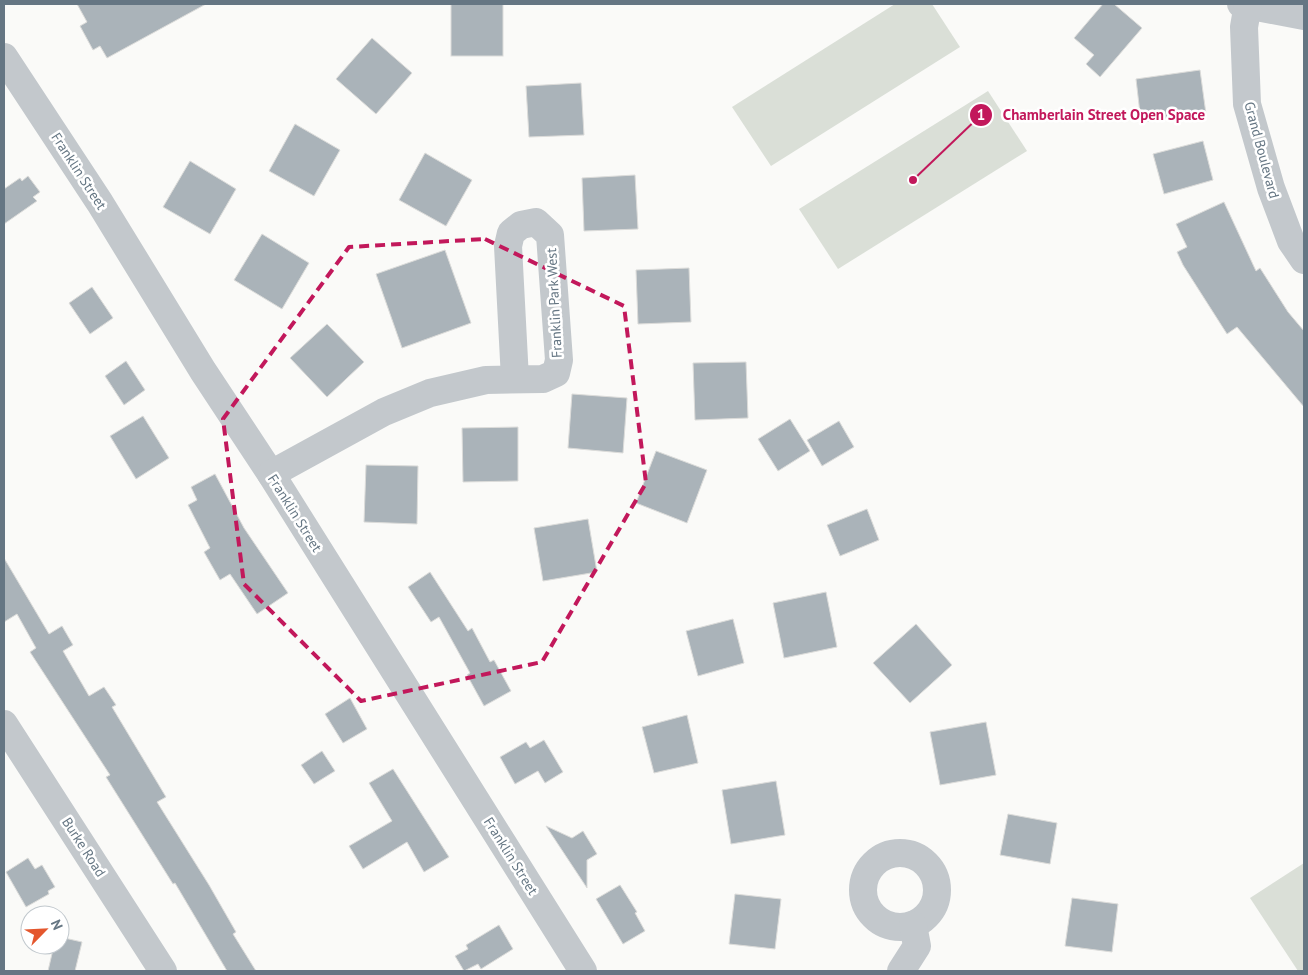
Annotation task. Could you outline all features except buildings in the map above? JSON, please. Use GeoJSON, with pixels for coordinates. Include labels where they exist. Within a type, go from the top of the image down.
{"type":"FeatureCollection","features":[{"type":"Feature","properties":{"kind":"street"},"geometry":{"type":"LineString","coordinates":[[1246,4],[1304,16]]}},
{"type":"Feature","properties":{"kind":"street","name":"Grand Boulevard"},"geometry":{"type":"LineString","coordinates":[[1246,4],[1244,27],[1248,104],[1271,188],[1291,241],[1304,260]]}},
{"type":"Feature","properties":{"kind":"street","name":"Franklin Street"},"geometry":{"type":"LineString","coordinates":[[4,57],[100,203],[203,371],[271,474],[583,971]]}},
{"type":"Feature","properties":{"kind":"street","name":"Franklin Park West"},"geometry":{"type":"LineString","coordinates":[[271,474],[384,412],[430,393],[486,380],[543,379],[556,373],[558,360],[550,235],[536,222],[521,225],[511,233],[508,246],[515,379]]}},
{"type":"Feature","properties":{"kind":"street","name":"Burke Road"},"geometry":{"type":"LineString","coordinates":[[4,724],[164,971]]}},
{"type":"Feature","properties":{"kind":"street"},"geometry":{"type":"LineString","coordinates":[[902,971],[918,946],[913,925]]}},
{"type":"Feature","properties":{"kind":"highlighted area"},"geometry":{"type":"Polygon","coordinates":[[[485,239],[624,306],[646,483],[542,662],[361,701],[244,584],[223,419],[349,247],[485,239]]]}},
{"type":"Feature","properties":{"kind":"shaded area"},"geometry":{"type":"Polygon","coordinates":[[[895,4],[932,4],[960,47],[771,166],[732,107],[895,4]]]}},
{"type":"Feature","properties":{"kind":"shaded area"},"geometry":{"type":"Polygon","coordinates":[[[988,91],[1027,151],[838,269],[799,209],[988,91]]]}},
{"type":"Feature","properties":{"kind":"shaded area"},"geometry":{"type":"Polygon","coordinates":[[[1304,863],[1304,970],[1298,971],[1250,898],[1304,863]]]}},
{"type":"Feature","properties":{"kind":"place","name":"Chamberlain Street Open Space"},"geometry":{"type":"Point","coordinates":[913,180]}}]}
